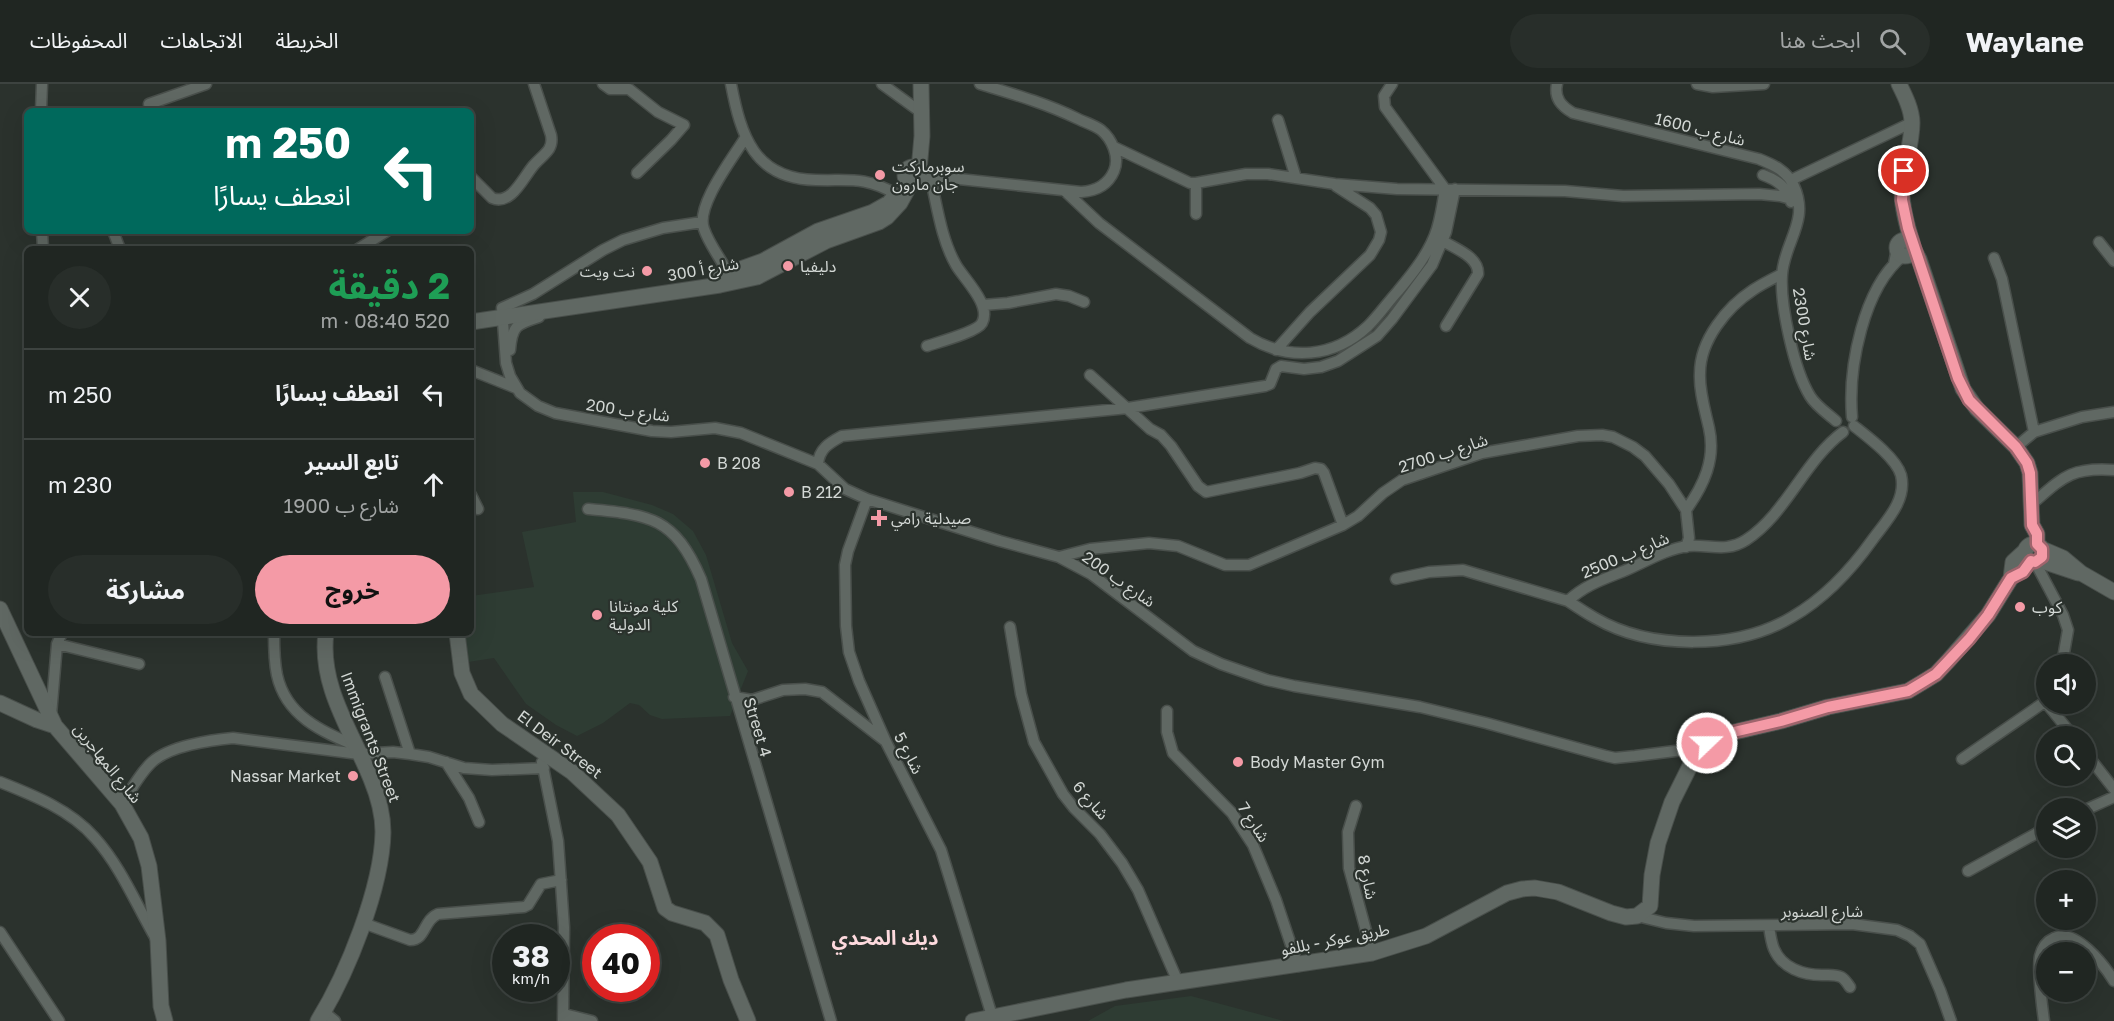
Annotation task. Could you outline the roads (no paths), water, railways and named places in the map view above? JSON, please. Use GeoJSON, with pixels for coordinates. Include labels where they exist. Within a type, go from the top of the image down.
{"type":"FeatureCollection","features":[{"type":"Feature","properties":{"kind":"street"},"geometry":{"type":"LineString","coordinates":[[41,108],[42,84]]}},
{"type":"Feature","properties":{"kind":"street"},"geometry":{"type":"LineString","coordinates":[[149,104],[206,84]]}},
{"type":"Feature","properties":{"kind":"street"},"geometry":{"type":"LineString","coordinates":[[474,180],[492,198],[504,199],[515,190],[534,164],[548,150],[551,135],[534,84]]}},
{"type":"Feature","properties":{"kind":"street"},"geometry":{"type":"LineString","coordinates":[[603,84],[614,89],[628,89],[658,112],[684,125],[637,173]]}},
{"type":"Feature","properties":{"kind":"street"},"geometry":{"type":"LineString","coordinates":[[731,84],[745,138],[756,156],[773,170],[792,178],[872,182],[896,194]]}},
{"type":"Feature","properties":{"kind":"street"},"geometry":{"type":"LineString","coordinates":[[882,84],[918,110]]}},
{"type":"Feature","properties":{"kind":"street","name":"شارع أ 300"},"geometry":{"type":"LineString","coordinates":[[474,312],[502,313],[557,309],[731,278],[763,261],[795,250],[818,231],[865,221],[879,222],[894,210],[905,196],[916,175],[922,136],[913,84]]}},
{"type":"Feature","properties":{"kind":"street","name":"شارع أ 300"},"geometry":{"type":"LineString","coordinates":[[918,110],[921,84]]}},
{"type":"Feature","properties":{"kind":"street"},"geometry":{"type":"LineString","coordinates":[[916,175],[1065,191],[1090,191],[1100,188],[1108,181],[1115,170],[1114,147],[1109,138],[1100,130],[1064,112],[1022,96],[980,84]]}},
{"type":"Feature","properties":{"kind":"street"},"geometry":{"type":"LineString","coordinates":[[818,464],[819,454],[826,446],[842,436],[855,433],[1128,408],[1265,386],[1270,384],[1276,369],[1281,366],[1304,369],[1321,367],[1338,361],[1377,336],[1392,320],[1432,265],[1443,241],[1450,189],[1385,107],[1384,96],[1392,84]]}},
{"type":"Feature","properties":{"kind":"street","name":"شارع ب 1600"},"geometry":{"type":"LineString","coordinates":[[1557,84],[1558,99],[1563,107],[1573,113],[1759,159],[1775,165],[1791,180]]}},
{"type":"Feature","properties":{"kind":"street"},"geometry":{"type":"LineString","coordinates":[[1697,84],[1713,87],[1764,84]]}},
{"type":"Feature","properties":{"kind":"street"},"geometry":{"type":"LineString","coordinates":[[1638,916],[1650,906],[1652,875],[1658,843],[1672,802],[1699,748],[1725,734],[1828,707],[1908,691],[1936,674],[1969,639],[1988,615],[2011,578],[2023,572],[2034,553],[2037,534],[2032,525],[2027,463],[2016,447],[1977,409],[1963,389],[1927,284],[1905,248],[1902,192],[1913,122],[1908,102],[1899,84]]}},
{"type":"Feature","properties":{"kind":"street"},"geometry":{"type":"LineString","coordinates":[[1278,120],[1296,178]]}},
{"type":"Feature","properties":{"kind":"street"},"geometry":{"type":"LineString","coordinates":[[1792,239],[1800,210],[1798,196],[1791,180],[1913,122]]}},
{"type":"Feature","properties":{"kind":"street"},"geometry":{"type":"LineString","coordinates":[[731,278],[707,237],[702,222],[710,195],[745,138]]}},
{"type":"Feature","properties":{"kind":"street"},"geometry":{"type":"LineString","coordinates":[[1114,147],[1190,183],[1246,174],[1397,189],[1565,191],[1623,196],[1770,194],[1791,200]]}},
{"type":"Feature","properties":{"kind":"street"},"geometry":{"type":"LineString","coordinates":[[1744,195],[1756,187],[1762,175],[1759,159]]}},
{"type":"Feature","properties":{"kind":"street"},"geometry":{"type":"LineString","coordinates":[[916,175],[956,264],[983,305],[984,318],[978,327],[927,346]]}},
{"type":"Feature","properties":{"kind":"street","name":"شارع أ 300"},"geometry":{"type":"LineString","coordinates":[[865,221],[916,175]]}},
{"type":"Feature","properties":{"kind":"street"},"geometry":{"type":"LineString","coordinates":[[1762,175],[1780,183],[1791,200],[1792,239]]}},
{"type":"Feature","properties":{"kind":"street"},"geometry":{"type":"LineString","coordinates":[[1196,183],[1196,214]]}},
{"type":"Feature","properties":{"kind":"street"},"geometry":{"type":"LineString","coordinates":[[1276,350],[1310,312],[1370,255],[1379,240],[1380,231],[1376,215],[1370,208],[1335,184]]}},
{"type":"Feature","properties":{"kind":"street"},"geometry":{"type":"LineString","coordinates":[[1065,191],[1099,224],[1250,338],[1267,348],[1291,353],[1320,351],[1341,345],[1368,326],[1421,260],[1437,231],[1450,189]]}},
{"type":"Feature","properties":{"kind":"street"},"geometry":{"type":"LineString","coordinates":[[502,313],[612,245],[640,234],[702,222]]}},
{"type":"Feature","properties":{"kind":"street"},"geometry":{"type":"LineString","coordinates":[[362,246],[382,234]]}},
{"type":"Feature","properties":{"kind":"street","name":"شارع 2300"},"geometry":{"type":"LineString","coordinates":[[1792,239],[1782,274],[1785,309],[1794,358],[1810,397],[1821,409],[1845,423]]}},
{"type":"Feature","properties":{"kind":"street"},"geometry":{"type":"LineString","coordinates":[[1443,241],[1475,261],[1479,267],[1478,274],[1446,326]]}},
{"type":"Feature","properties":{"kind":"street"},"geometry":{"type":"LineString","coordinates":[[2099,242],[2114,261]]}},
{"type":"Feature","properties":{"kind":"street"},"geometry":{"type":"LineString","coordinates":[[1396,579],[1429,572],[1463,570],[1568,601],[1596,619],[1612,626],[1672,642],[1708,641],[1744,636],[1792,618],[1845,575],[1900,499],[1902,483],[1898,467],[1864,434],[1845,423],[1864,324],[1875,293],[1905,248]]}},
{"type":"Feature","properties":{"kind":"street"},"geometry":{"type":"LineString","coordinates":[[1994,258],[2002,279],[2034,432]]}},
{"type":"Feature","properties":{"kind":"street"},"geometry":{"type":"LineString","coordinates":[[1421,260],[1432,265]]}},
{"type":"Feature","properties":{"kind":"street"},"geometry":{"type":"LineString","coordinates":[[1686,510],[1703,484],[1710,459],[1710,431],[1699,374],[1703,353],[1719,323],[1731,309],[1755,288],[1782,274]]}},
{"type":"Feature","properties":{"kind":"street","name":"شارع أ 300"},"geometry":{"type":"LineString","coordinates":[[474,321],[502,313],[679,283],[731,278]]}},
{"type":"Feature","properties":{"kind":"street"},"geometry":{"type":"LineString","coordinates":[[983,305],[1056,294],[1070,296],[1084,302]]}},
{"type":"Feature","properties":{"kind":"street"},"geometry":{"type":"LineString","coordinates":[[508,371],[511,336],[515,328],[557,309]]}},
{"type":"Feature","properties":{"kind":"street","name":"شارع ب 200"},"geometry":{"type":"LineString","coordinates":[[502,313],[508,371],[516,388],[531,402],[555,413],[662,432],[699,429],[730,430],[818,464],[845,489],[867,499],[1059,557],[1091,574],[1193,651],[1221,664],[1267,680],[1420,707],[1615,758],[1699,748]]}},
{"type":"Feature","properties":{"kind":"street"},"geometry":{"type":"LineString","coordinates":[[474,371],[516,388]]}},
{"type":"Feature","properties":{"kind":"street"},"geometry":{"type":"LineString","coordinates":[[1090,375],[1150,429],[1161,435],[1198,486],[1206,492],[1315,468],[1321,469],[1343,525]]}},
{"type":"Feature","properties":{"kind":"street"},"geometry":{"type":"LineString","coordinates":[[2016,447],[2034,432],[2082,417],[2114,412]]}},
{"type":"Feature","properties":{"kind":"street","name":"شارع ب 2500"},"geometry":{"type":"LineString","coordinates":[[1568,601],[1586,587],[1668,551],[1686,547],[1727,548],[1745,541],[1767,523],[1845,423]]}},
{"type":"Feature","properties":{"kind":"street","name":"شارع ب 2700"},"geometry":{"type":"LineString","coordinates":[[1059,557],[1090,549],[1149,543],[1178,546],[1225,565],[1241,566],[1258,562],[1343,525],[1366,510],[1393,485],[1421,473],[1482,453],[1578,436],[1602,435],[1623,440],[1645,456],[1669,484],[1686,510],[1689,538],[1686,547]]}},
{"type":"Feature","properties":{"kind":"street"},"geometry":{"type":"LineString","coordinates":[[2032,504],[2058,481],[2072,473],[2091,469],[2114,470]]}},
{"type":"Feature","properties":{"kind":"street","name":"شارع 5"},"geometry":{"type":"LineString","coordinates":[[867,499],[847,558],[846,626],[849,652],[886,742],[941,850],[992,1016]]}},
{"type":"Feature","properties":{"kind":"street"},"geometry":{"type":"LineString","coordinates":[[474,501],[478,509]]}},
{"type":"Feature","properties":{"kind":"street","name":"Street 4"},"geometry":{"type":"LineString","coordinates":[[588,509],[619,512],[652,520],[667,528],[690,554],[701,579],[739,715],[831,1021]]}},
{"type":"Feature","properties":{"kind":"street"},"geometry":{"type":"LineString","coordinates":[[2034,553],[2081,573],[2114,592]]}},
{"type":"Feature","properties":{"kind":"street"},"geometry":{"type":"LineString","coordinates":[[2034,553],[2068,630],[2064,654]]}},
{"type":"Feature","properties":{"kind":"street","name":"شارع المهاجرين"},"geometry":{"type":"LineString","coordinates":[[0,609],[53,722],[122,804],[141,838],[146,857],[158,941],[161,1006],[165,1021]]}},
{"type":"Feature","properties":{"kind":"street","name":"شارع 6"},"geometry":{"type":"LineString","coordinates":[[1010,627],[1021,694],[1034,742],[1064,794],[1080,815],[1100,834],[1122,863],[1138,890],[1178,982]]}},
{"type":"Feature","properties":{"kind":"street"},"geometry":{"type":"LineString","coordinates":[[0,703],[37,720],[53,722],[57,644],[61,636]]}},
{"type":"Feature","properties":{"kind":"street"},"geometry":{"type":"LineString","coordinates":[[274,636],[277,676],[287,699],[299,715],[316,728],[358,750]]}},
{"type":"Feature","properties":{"kind":"street","name":"Immigrants Street"},"geometry":{"type":"LineString","coordinates":[[326,636],[325,654],[332,692],[376,793],[383,833],[376,876],[363,923],[326,1018]]}},
{"type":"Feature","properties":{"kind":"street","name":"El Deir Street"},"geometry":{"type":"LineString","coordinates":[[457,636],[462,674],[471,694],[502,724],[572,772],[618,815],[650,862],[665,908],[672,913],[705,923],[717,935],[731,980],[748,1021]]}},
{"type":"Feature","properties":{"kind":"street"},"geometry":{"type":"LineString","coordinates":[[57,644],[139,664]]}},
{"type":"Feature","properties":{"kind":"street"},"geometry":{"type":"LineString","coordinates":[[385,677],[411,754]]}},
{"type":"Feature","properties":{"kind":"street"},"geometry":{"type":"LineString","coordinates":[[734,697],[753,700],[783,690],[806,689],[822,692],[886,742]]}},
{"type":"Feature","properties":{"kind":"street"},"geometry":{"type":"LineString","coordinates":[[739,715],[753,700]]}},
{"type":"Feature","properties":{"kind":"street"},"geometry":{"type":"LineString","coordinates":[[1962,759],[2036,709]]}},
{"type":"Feature","properties":{"kind":"street","name":"شارع 7"},"geometry":{"type":"LineString","coordinates":[[1167,711],[1167,732],[1173,753],[1232,813],[1253,844],[1276,900],[1298,966]]}},
{"type":"Feature","properties":{"kind":"street"},"geometry":{"type":"LineString","coordinates":[[2056,714],[2065,726]]}},
{"type":"Feature","properties":{"kind":"street"},"geometry":{"type":"LineString","coordinates":[[122,804],[153,761],[163,755],[216,740],[233,738],[411,754],[464,768],[492,770],[544,768]]}},
{"type":"Feature","properties":{"kind":"street"},"geometry":{"type":"LineString","coordinates":[[539,749],[558,842],[564,927],[564,1017],[592,1021]]}},
{"type":"Feature","properties":{"kind":"street"},"geometry":{"type":"LineString","coordinates":[[446,762],[469,798],[479,822]]}},
{"type":"Feature","properties":{"kind":"street"},"geometry":{"type":"LineString","coordinates":[[2096,766],[2114,789]]}},
{"type":"Feature","properties":{"kind":"street"},"geometry":{"type":"LineString","coordinates":[[0,782],[37,796],[70,816],[94,836],[112,860],[158,941]]}},
{"type":"Feature","properties":{"kind":"street"},"geometry":{"type":"LineString","coordinates":[[2096,805],[2114,797]]}},
{"type":"Feature","properties":{"kind":"street","name":"شارع 8"},"geometry":{"type":"LineString","coordinates":[[1356,806],[1348,832],[1349,868],[1372,953]]}},
{"type":"Feature","properties":{"kind":"street"},"geometry":{"type":"LineString","coordinates":[[1968,871],[2036,834]]}},
{"type":"Feature","properties":{"kind":"street"},"geometry":{"type":"LineString","coordinates":[[363,923],[413,940],[419,938],[432,916],[524,908],[541,884],[561,880]]}},
{"type":"Feature","properties":{"kind":"street","name":"طريق عوكر - بللفو"},"geometry":{"type":"LineString","coordinates":[[973,1021],[1178,982],[1298,966],[1372,953],[1426,936],[1507,893],[1522,889],[1535,888],[1558,892],[1611,913],[1626,917],[1638,916]]}},
{"type":"Feature","properties":{"kind":"street","name":"شارع الصنوبر"},"geometry":{"type":"LineString","coordinates":[[1638,916],[1666,923],[1694,926],[1852,924],[1897,930],[1920,944],[1940,990],[1950,1021]]}},
{"type":"Feature","properties":{"kind":"street"},"geometry":{"type":"LineString","coordinates":[[1769,926],[1778,957],[1787,965],[1799,972],[1814,975],[1837,975],[1844,978],[1850,987]]}},
{"type":"Feature","properties":{"kind":"street"},"geometry":{"type":"LineString","coordinates":[[0,932],[59,1021]]}},
{"type":"Feature","properties":{"kind":"street"},"geometry":{"type":"LineString","coordinates":[[2044,1021],[2039,959],[2045,945],[2056,937],[2062,935],[2075,939],[2103,966],[2114,981]]}},
{"type":"Feature","properties":{"kind":"place","name":"سوبرماركت جان مارون"},"geometry":{"type":"Point","coordinates":[880,175]}},
{"type":"Feature","properties":{"kind":"place","name":"دليفيا"},"geometry":{"type":"Point","coordinates":[788,266]}},
{"type":"Feature","properties":{"kind":"place","name":"نت ويت"},"geometry":{"type":"Point","coordinates":[647,271]}},
{"type":"Feature","properties":{"kind":"place","name":"B 208"},"geometry":{"type":"Point","coordinates":[705,463]}},
{"type":"Feature","properties":{"kind":"place","name":"B 212"},"geometry":{"type":"Point","coordinates":[789,492]}},
{"type":"Feature","properties":{"kind":"place","name":"صيدلية رامي"},"geometry":{"type":"Point","coordinates":[879,518]}},
{"type":"Feature","properties":{"kind":"place","name":"كوب"},"geometry":{"type":"Point","coordinates":[2020,607]}},
{"type":"Feature","properties":{"kind":"place","name":"كلية مونتانا الدولية"},"geometry":{"type":"Point","coordinates":[597,615]}},
{"type":"Feature","properties":{"kind":"place","name":"Body Master Gym"},"geometry":{"type":"Point","coordinates":[1238,762]}},
{"type":"Feature","properties":{"kind":"place","name":"Nassar Market"},"geometry":{"type":"Point","coordinates":[353,776]}},
{"type":"Feature","properties":{"kind":"district","name":"ديك المحدي"},"geometry":{"type":"Point","coordinates":[885,938]}}]}
